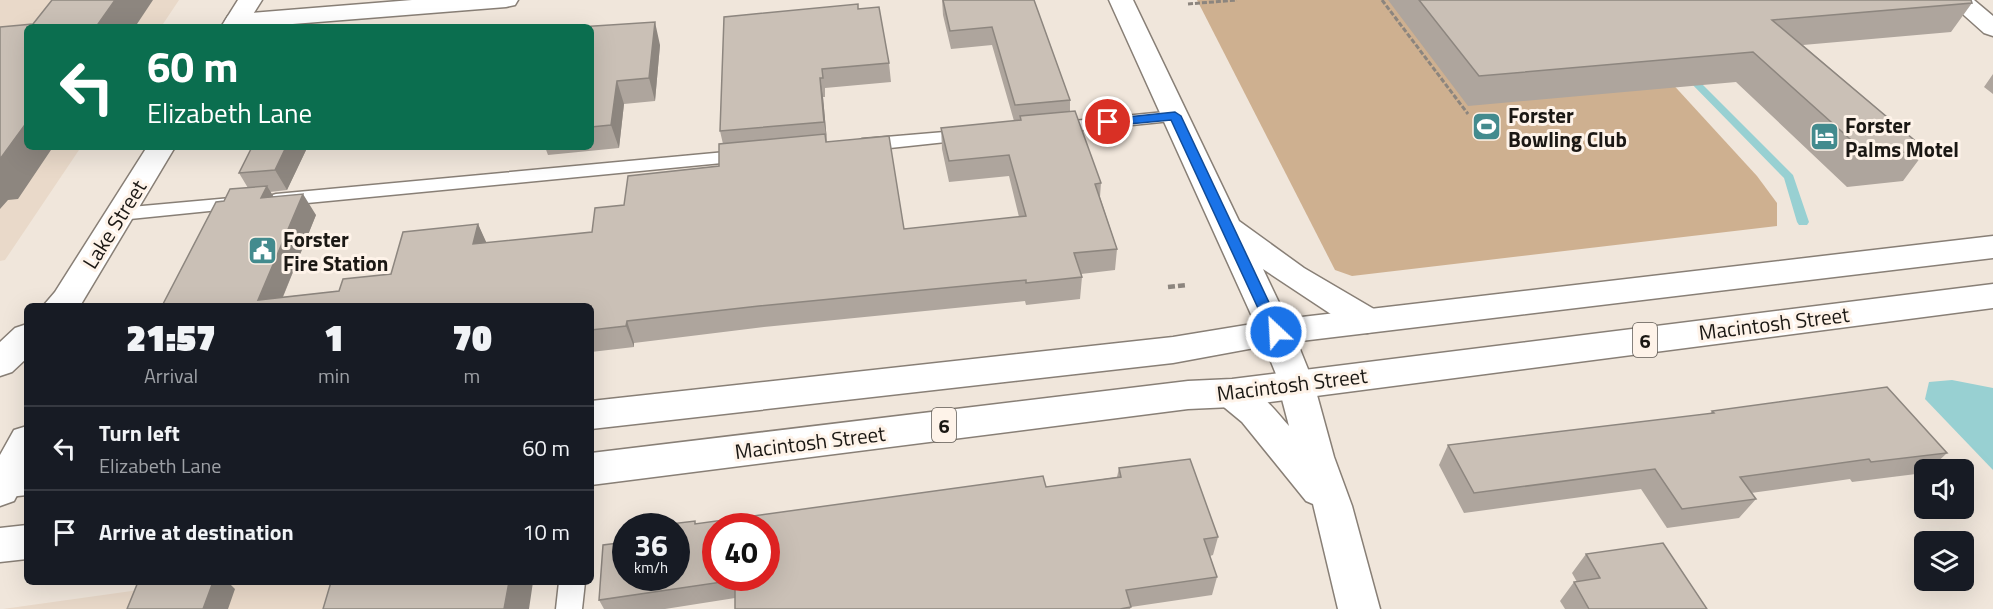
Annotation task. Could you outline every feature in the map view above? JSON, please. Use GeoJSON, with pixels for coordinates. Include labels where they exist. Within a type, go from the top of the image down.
{"type":"FeatureCollection","features":[{"type":"Feature","properties":{"kind":"main road"},"geometry":{"type":"LineString","coordinates":[[235,24],[250,0]]}},
{"type":"Feature","properties":{"kind":"main road"},"geometry":{"type":"LineString","coordinates":[[235,24],[506,0]]}},
{"type":"Feature","properties":{"kind":"main road"},"geometry":{"type":"LineString","coordinates":[[1121,0],[1276,332],[1296,384],[1315,457],[1333,506],[1359,609]]}},
{"type":"Feature","properties":{"kind":"main road"},"geometry":{"type":"LineString","coordinates":[[1959,0],[1993,28]]}},
{"type":"Feature","properties":{"kind":"main road","name":"Lake Street"},"geometry":{"type":"LineString","coordinates":[[66,303],[159,150]]}},
{"type":"Feature","properties":{"kind":"main road"},"geometry":{"type":"LineString","coordinates":[[1227,226],[1293,276],[1367,321]]}},
{"type":"Feature","properties":{"kind":"main road","name":"6"},"geometry":{"type":"LineString","coordinates":[[594,416],[1173,350],[1276,332],[1993,247]]}},
{"type":"Feature","properties":{"kind":"main road","name":"Macintosh Street"},"geometry":{"type":"LineString","coordinates":[[594,469],[1188,395],[1232,393],[1993,296]]}},
{"type":"Feature","properties":{"kind":"main road"},"geometry":{"type":"LineString","coordinates":[[0,363],[24,340]]}},
{"type":"Feature","properties":{"kind":"main road"},"geometry":{"type":"LineString","coordinates":[[1232,393],[1256,412],[1333,506]]}},
{"type":"Feature","properties":{"kind":"main road"},"geometry":{"type":"LineString","coordinates":[[8,483],[24,448]]}},
{"type":"Feature","properties":{"kind":"main road"},"geometry":{"type":"LineString","coordinates":[[0,545],[24,542]]}},
{"type":"Feature","properties":{"kind":"lane"},"geometry":{"type":"LineString","coordinates":[[1036,129],[1175,116]]}},
{"type":"Feature","properties":{"kind":"lane"},"geometry":{"type":"LineString","coordinates":[[846,147],[989,134]]}},
{"type":"Feature","properties":{"kind":"lane"},"geometry":{"type":"LineString","coordinates":[[120,214],[763,154]]}},
{"type":"Feature","properties":{"kind":"lane"},"geometry":{"type":"LineString","coordinates":[[569,609],[572,585]]}},
{"type":"Feature","properties":{"kind":"path"},"geometry":{"type":"LineString","coordinates":[[1188,4],[1237,0]]}},
{"type":"Feature","properties":{"kind":"path"},"geometry":{"type":"LineString","coordinates":[[1382,0],[1468,114]]}},
{"type":"Feature","properties":{"kind":"path"},"geometry":{"type":"LineString","coordinates":[[1168,287],[1187,285]]}},
{"type":"Feature","properties":{"kind":"shaded area"},"geometry":{"type":"Polygon","coordinates":[[[0,0],[179,0],[163,24],[24,24],[24,150],[79,150],[5,260],[0,261],[0,0]]]}},
{"type":"Feature","properties":{"kind":"shaded area","name":"Forster Bowling Club"},"geometry":{"type":"Polygon","coordinates":[[[1197,0],[1589,0],[1668,79],[1757,176],[1777,203],[1777,226],[1352,276],[1335,270],[1197,0]]]}},
{"type":"Feature","properties":{"kind":"shaded area"},"geometry":{"type":"Polygon","coordinates":[[[175,585],[343,585],[336,609],[3,609],[175,585]]]}},
{"type":"Feature","properties":{"kind":"water"},"geometry":{"type":"Polygon","coordinates":[[[1952,380],[1993,388],[1993,470],[1925,399],[1929,382],[1952,380]]]}},
{"type":"Feature","properties":{"kind":"building"},"geometry":{"type":"Polygon","coordinates":[[[52,0],[115,0],[98,24],[33,24],[52,0]]]}},
{"type":"Feature","properties":{"kind":"building"},"geometry":{"type":"Polygon","coordinates":[[[943,0],[1034,0],[1070,100],[1015,105],[992,27],[950,31],[943,0]]]}},
{"type":"Feature","properties":{"kind":"building"},"geometry":{"type":"Polygon","coordinates":[[[1419,0],[1971,0],[1972,3],[1772,20],[1926,150],[1869,156],[1753,52],[1479,76],[1419,0]]]}},
{"type":"Feature","properties":{"kind":"building"},"geometry":{"type":"Polygon","coordinates":[[[858,4],[858,9],[879,7],[889,63],[822,69],[823,78],[820,78],[824,122],[720,131],[724,17],[858,4]]]}},
{"type":"Feature","properties":{"kind":"building"},"geometry":{"type":"Polygon","coordinates":[[[655,22],[649,78],[617,81],[611,125],[594,127],[594,26],[655,22]]]}},
{"type":"Feature","properties":{"kind":"building"},"geometry":{"type":"Polygon","coordinates":[[[24,25],[24,126],[0,159],[0,27],[24,25]]]}},
{"type":"Feature","properties":{"kind":"building"},"geometry":{"type":"Polygon","coordinates":[[[1075,111],[1101,183],[1095,184],[1117,249],[1074,253],[1082,277],[1026,283],[1026,280],[759,306],[627,321],[626,326],[594,330],[594,303],[164,303],[216,202],[224,201],[230,189],[267,186],[261,198],[303,194],[258,300],[339,291],[343,279],[391,274],[403,232],[478,224],[473,244],[592,232],[595,208],[624,205],[628,176],[719,166],[719,144],[825,134],[826,142],[889,136],[904,229],[1026,216],[1009,155],[949,161],[941,128],[1021,120],[1020,116],[1075,111]]]}},
{"type":"Feature","properties":{"kind":"building"},"geometry":{"type":"Polygon","coordinates":[[[250,150],[285,150],[275,170],[239,173],[250,150]]]}},
{"type":"Feature","properties":{"kind":"building"},"geometry":{"type":"Polygon","coordinates":[[[1887,387],[1947,453],[1871,462],[1869,459],[1740,477],[1756,499],[1682,509],[1655,469],[1474,493],[1448,445],[1714,413],[1712,411],[1887,387]]]}},
{"type":"Feature","properties":{"kind":"building"},"geometry":{"type":"Polygon","coordinates":[[[1190,459],[1218,537],[1204,539],[1217,577],[1126,590],[1131,607],[1120,609],[735,609],[735,591],[780,591],[780,513],[775,513],[1043,476],[1046,487],[1121,477],[1119,468],[1190,459]]]}},
{"type":"Feature","properties":{"kind":"building"},"geometry":{"type":"Polygon","coordinates":[[[695,521],[695,524],[702,523],[702,585],[690,587],[690,522],[695,521]]]}},
{"type":"Feature","properties":{"kind":"building"},"geometry":{"type":"Polygon","coordinates":[[[1663,543],[1707,609],[1589,609],[1574,582],[1600,578],[1586,554],[1663,543]]]}},
{"type":"Feature","properties":{"kind":"building"},"geometry":{"type":"Polygon","coordinates":[[[612,544],[612,591],[660,591],[599,600],[603,545],[612,544]]]}},
{"type":"Feature","properties":{"kind":"building"},"geometry":{"type":"Polygon","coordinates":[[[137,585],[212,585],[203,609],[127,609],[137,585]]]}},
{"type":"Feature","properties":{"kind":"building"},"geometry":{"type":"Polygon","coordinates":[[[330,585],[508,585],[504,609],[323,609],[330,585]]]}},
{"type":"Feature","properties":{"kind":"waterway"},"geometry":{"type":"LineString","coordinates":[[1688,75],[1789,177],[1803,222]]}},
{"type":"Feature","properties":{"kind":"place","name":"Forster Bowling Club"},"geometry":{"type":"Point","coordinates":[1487,127]}},
{"type":"Feature","properties":{"kind":"place","name":"Forster Palms Motel"},"geometry":{"type":"Point","coordinates":[1824,137]}},
{"type":"Feature","properties":{"kind":"place","name":"Forster Fire Station"},"geometry":{"type":"Point","coordinates":[262,251]}},
{"type":"Feature","properties":{"kind":"route"},"geometry":{"type":"LineString","coordinates":[[1108,122],[1175,116],[1276,332]]}}]}
